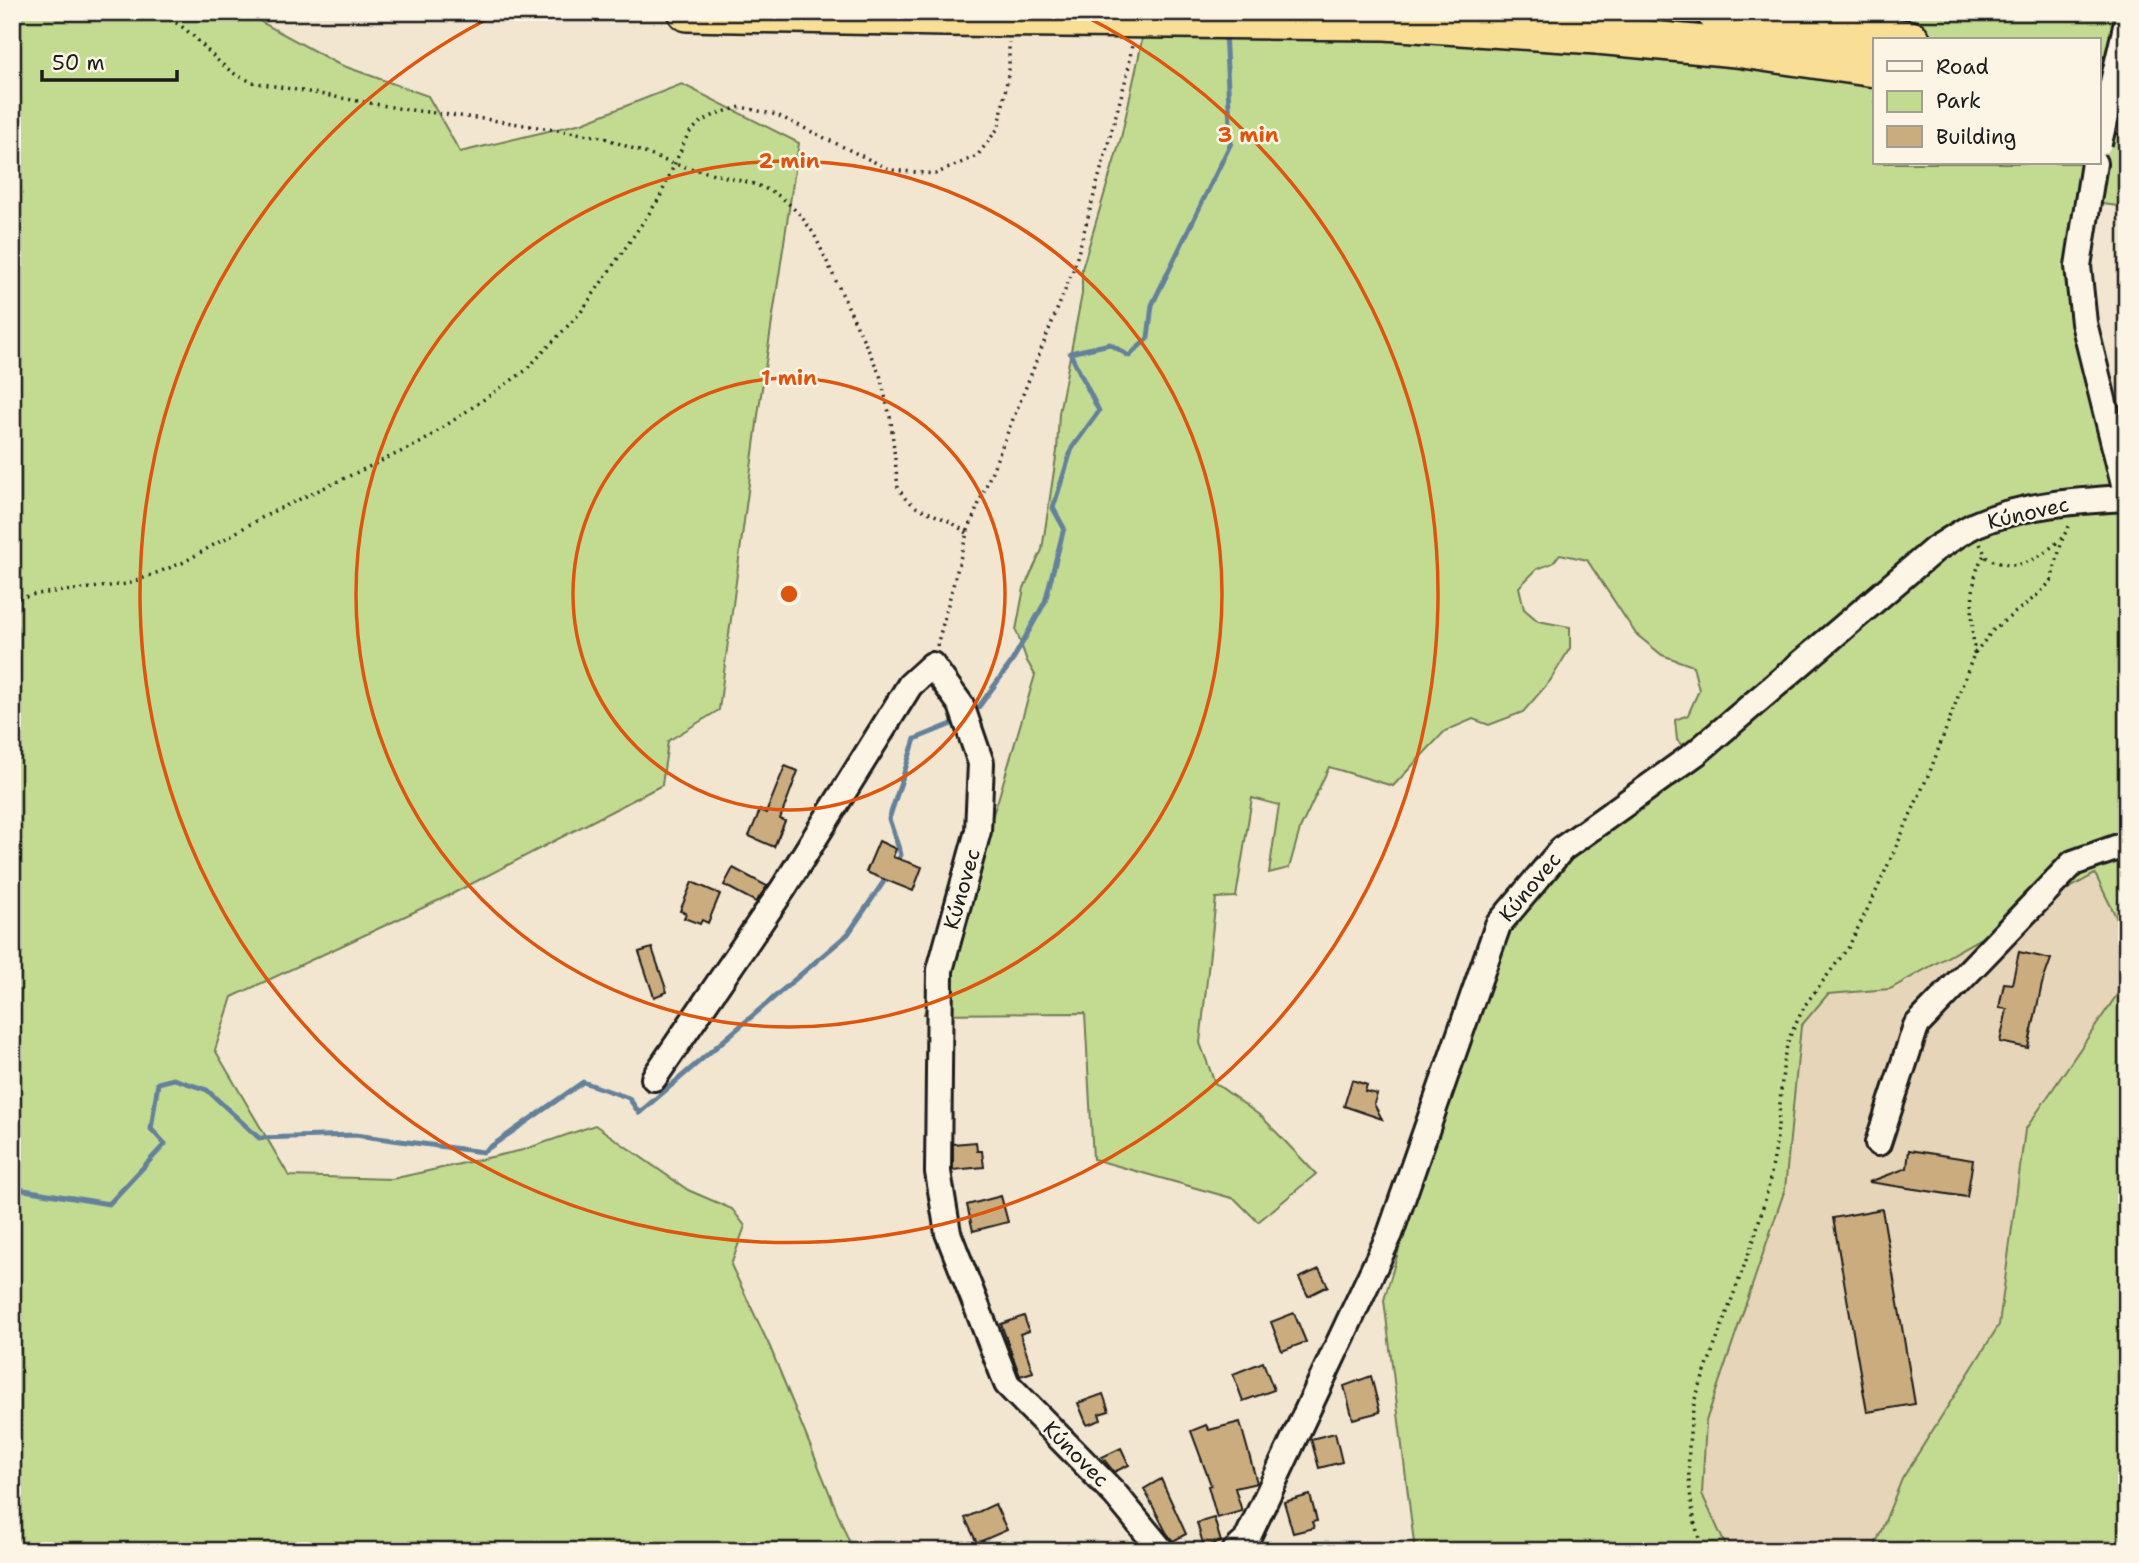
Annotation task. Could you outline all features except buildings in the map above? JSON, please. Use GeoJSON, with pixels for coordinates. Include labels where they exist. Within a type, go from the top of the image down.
{"type":"FeatureCollection","features":[{"type":"Feature","properties":{"kind":"highway"},"geometry":{"type":"LineString","coordinates":[[687,12],[1359,21],[1597,35],[1735,48],[1873,68]]}},
{"type":"Feature","properties":{"kind":"highway"},"geometry":{"type":"LineString","coordinates":[[1715,12],[1898,38]]}},
{"type":"Feature","properties":{"kind":"highway"},"geometry":{"type":"LineString","coordinates":[[2100,76],[2127,82]]}},
{"type":"Feature","properties":{"kind":"highway"},"geometry":{"type":"LineString","coordinates":[[2100,110],[2127,117]]}},
{"type":"Feature","properties":{"kind":"street"},"geometry":{"type":"LineString","coordinates":[[2100,139],[2127,22]]}},
{"type":"Feature","properties":{"kind":"street"},"geometry":{"type":"LineString","coordinates":[[2094,164],[2078,266],[2084,323],[2127,497]]}},
{"type":"Feature","properties":{"kind":"street","name":"Kúnovec"},"geometry":{"type":"LineString","coordinates":[[1235,1551],[1246,1541],[1390,1234],[1497,925],[1562,849],[1696,753],[1936,549],[1976,524],[2043,506],[2127,497]]}},
{"type":"Feature","properties":{"kind":"street"},"geometry":{"type":"LineString","coordinates":[[654,1078],[783,889],[910,685],[932,665]]}},
{"type":"Feature","properties":{"kind":"street","name":"Kúnovec"},"geometry":{"type":"LineString","coordinates":[[932,665],[961,705],[981,763],[978,831],[940,970],[938,1172],[948,1233],[1007,1384],[1115,1494],[1162,1551]]}},
{"type":"Feature","properties":{"kind":"street"},"geometry":{"type":"LineString","coordinates":[[1878,1143],[1916,1026],[2073,863],[2127,844]]}},
{"type":"Feature","properties":{"kind":"path"},"geometry":{"type":"LineString","coordinates":[[150,12],[174,20],[233,73],[252,82],[403,109],[602,137],[674,163],[764,188],[786,201],[801,216],[820,246],[880,375],[891,421],[898,488],[916,507],[951,522],[967,533]]}},
{"type":"Feature","properties":{"kind":"path"},"geometry":{"type":"LineString","coordinates":[[12,600],[36,594],[128,584],[182,562],[270,513],[422,442],[525,371],[581,312],[659,199],[688,134],[702,121],[719,113],[741,107],[777,115],[891,170],[935,174],[977,156],[999,127],[1009,70],[1008,36]]}},
{"type":"Feature","properties":{"kind":"path"},"geometry":{"type":"LineString","coordinates":[[932,665],[967,533],[1074,268],[1128,71],[1133,36]]}},
{"type":"Feature","properties":{"kind":"path"},"geometry":{"type":"LineString","coordinates":[[1703,1551],[1692,1502],[1688,1458],[1690,1425],[1695,1399],[1754,1239],[1768,1189],[1776,1148],[1784,1058],[1789,1038],[1805,1005],[1848,948],[1874,895],[1931,769],[1974,654],[1994,629],[2040,593],[2051,580],[2063,537],[2084,500]]}},
{"type":"Feature","properties":{"kind":"path"},"geometry":{"type":"LineString","coordinates":[[1976,524],[1980,547],[1987,558],[2012,566],[2026,564],[2063,537]]}},
{"type":"Feature","properties":{"kind":"path"},"geometry":{"type":"LineString","coordinates":[[1974,654],[1975,575],[1979,561],[1985,554]]}},
{"type":"Feature","properties":{"kind":"shaded area"},"geometry":{"type":"Polygon","coordinates":[[[2095,874],[2127,939],[2127,980],[2025,1130],[1999,1325],[1902,1479],[1873,1551],[1728,1551],[1702,1495],[1706,1421],[1785,1189],[1801,1026],[1828,994],[1890,989],[2095,874]]]}},
{"type":"Feature","properties":{"kind":"green space"},"geometry":{"type":"Polygon","coordinates":[[[12,12],[243,12],[338,64],[428,96],[460,152],[582,123],[682,84],[799,143],[759,408],[719,710],[668,741],[662,785],[448,896],[232,997],[215,1050],[289,1176],[392,1179],[523,1150],[595,1125],[688,1190],[732,1209],[745,1226],[731,1265],[770,1347],[853,1551],[12,1551],[12,12]]]}},
{"type":"Feature","properties":{"kind":"green space"},"geometry":{"type":"Polygon","coordinates":[[[1146,12],[2127,12],[2127,207],[2078,201],[2076,246],[2127,460],[2127,939],[2095,874],[1890,989],[1828,994],[1801,1026],[1785,1189],[1706,1421],[1702,1494],[1728,1551],[1415,1551],[1384,1300],[1454,1063],[1507,939],[1528,899],[1563,863],[1698,764],[1677,740],[1675,720],[1688,715],[1699,690],[1693,666],[1662,655],[1636,634],[1587,560],[1560,554],[1553,563],[1537,569],[1519,587],[1524,609],[1538,621],[1570,627],[1570,648],[1550,681],[1523,712],[1489,725],[1473,719],[1445,731],[1393,786],[1329,767],[1300,829],[1289,868],[1269,873],[1279,805],[1252,798],[1236,897],[1216,898],[1200,1043],[1215,1083],[1262,1117],[1316,1174],[1258,1222],[1235,1199],[1093,1159],[1085,1013],[924,1014],[998,800],[1035,675],[1016,630],[1024,588],[1042,550],[1057,451],[1059,413],[1082,294],[1082,269],[1121,138],[1146,12]]]}},
{"type":"Feature","properties":{"kind":"green space"},"geometry":{"type":"Polygon","coordinates":[[[2127,980],[2127,1551],[1873,1551],[1902,1479],[1999,1325],[2025,1130],[2127,980]]]}},
{"type":"Feature","properties":{"kind":"waterway"},"geometry":{"type":"LineString","coordinates":[[972,716],[1011,663],[1045,602],[1064,528],[1053,508],[1072,448],[1099,411],[1070,353],[1110,344],[1129,356],[1148,338],[1152,305],[1231,143],[1225,32]]}},
{"type":"Feature","properties":{"kind":"waterway"},"geometry":{"type":"LineString","coordinates":[[896,863],[901,855],[889,819],[915,739],[959,721]]}},
{"type":"Feature","properties":{"kind":"waterway"},"geometry":{"type":"LineString","coordinates":[[12,1188],[109,1204],[165,1144],[151,1129],[158,1083],[174,1079],[207,1090],[259,1138],[355,1135],[483,1152],[583,1082],[629,1098],[639,1113],[848,934],[889,874]]}}]}
